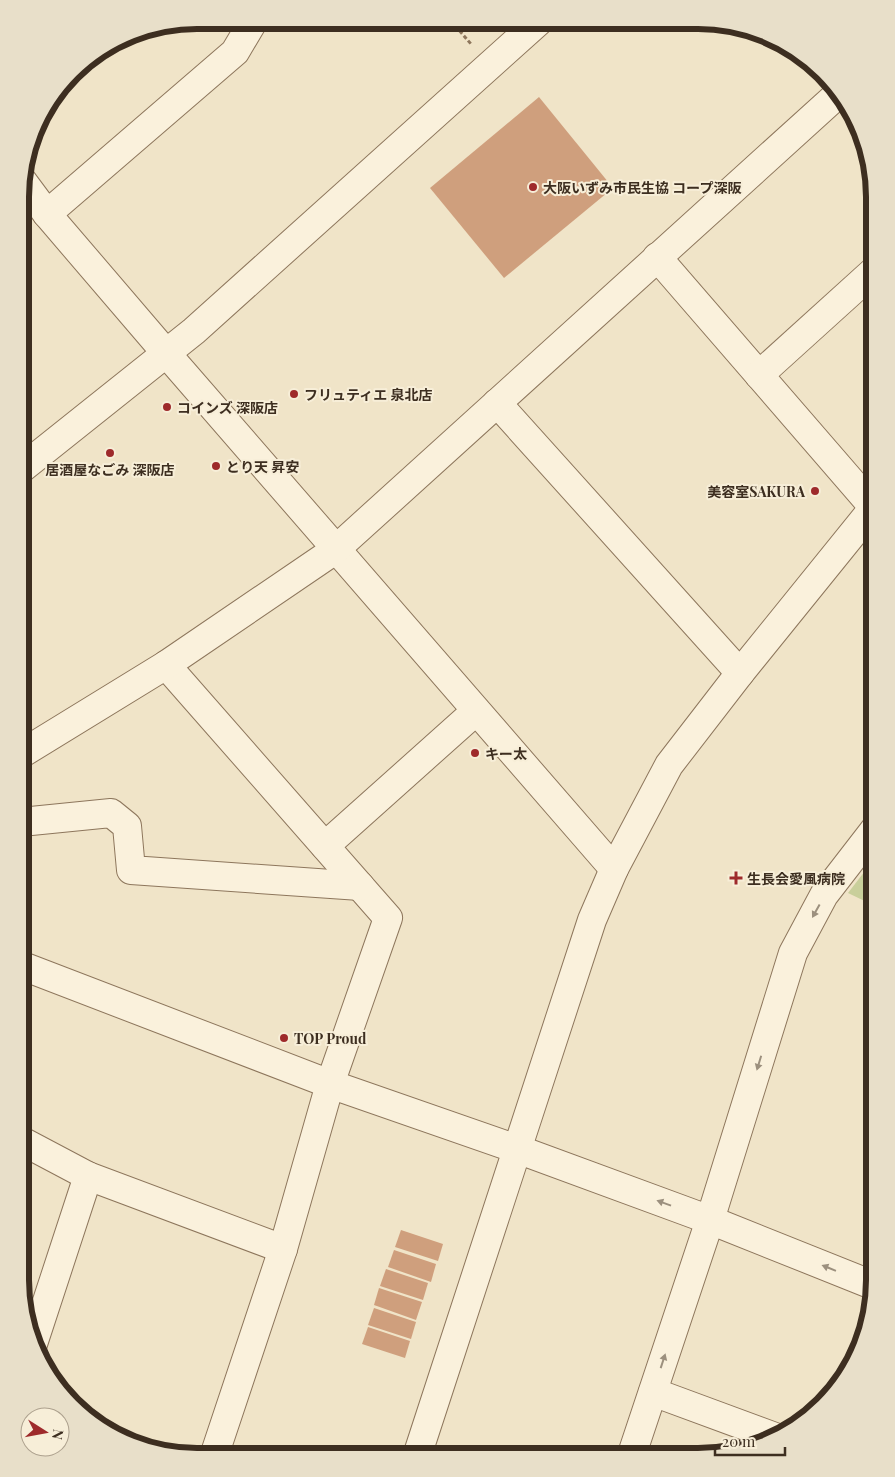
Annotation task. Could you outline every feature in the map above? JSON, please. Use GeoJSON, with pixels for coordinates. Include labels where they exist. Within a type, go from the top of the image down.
{"type":"FeatureCollection","features":[{"type":"Feature","properties":{"kind":"street"},"geometry":{"type":"LineString","coordinates":[[48,214],[234,52],[248,29]]}},
{"type":"Feature","properties":{"kind":"street"},"geometry":{"type":"LineString","coordinates":[[29,463],[208,318],[530,29]]}},
{"type":"Feature","properties":{"kind":"street"},"geometry":{"type":"LineString","coordinates":[[29,749],[166,665],[335,550],[834,98]]}},
{"type":"Feature","properties":{"kind":"street"},"geometry":{"type":"LineString","coordinates":[[29,189],[48,214],[335,550],[614,869]]}},
{"type":"Feature","properties":{"kind":"street"},"geometry":{"type":"LineString","coordinates":[[657,257],[866,498]]}},
{"type":"Feature","properties":{"kind":"street"},"geometry":{"type":"LineString","coordinates":[[759,375],[866,278]]}},
{"type":"Feature","properties":{"kind":"street"},"geometry":{"type":"LineString","coordinates":[[497,403],[740,672]]}},
{"type":"Feature","properties":{"kind":"street"},"geometry":{"type":"LineString","coordinates":[[420,1448],[592,920],[614,869],[669,765],[740,672],[866,517]]}},
{"type":"Feature","properties":{"kind":"street"},"geometry":{"type":"LineString","coordinates":[[166,665],[388,918],[330,1084],[283,1249],[217,1448]]}},
{"type":"Feature","properties":{"kind":"street"},"geometry":{"type":"LineString","coordinates":[[325,846],[476,711]]}},
{"type":"Feature","properties":{"kind":"street"},"geometry":{"type":"LineString","coordinates":[[29,821],[111,814],[127,826],[130,870],[360,886]]}},
{"type":"Feature","properties":{"kind":"street"},"geometry":{"type":"LineString","coordinates":[[634,1448],[710,1220],[793,954],[824,895],[866,841]]}},
{"type":"Feature","properties":{"kind":"street"},"geometry":{"type":"LineString","coordinates":[[29,968],[330,1084],[517,1149],[710,1220],[866,1282]]}},
{"type":"Feature","properties":{"kind":"street"},"geometry":{"type":"LineString","coordinates":[[29,1145],[88,1176],[283,1249]]}},
{"type":"Feature","properties":{"kind":"street"},"geometry":{"type":"LineString","coordinates":[[37,1332],[88,1176]]}},
{"type":"Feature","properties":{"kind":"street"},"geometry":{"type":"LineString","coordinates":[[653,1392],[766,1434]]}},
{"type":"Feature","properties":{"kind":"path"},"geometry":{"type":"LineString","coordinates":[[458,29],[471,44]]}},
{"type":"Feature","properties":{"kind":"green space"},"geometry":{"type":"Polygon","coordinates":[[[866,870],[866,902],[848,893],[866,870]]]}},
{"type":"Feature","properties":{"kind":"building"},"geometry":{"type":"Polygon","coordinates":[[[539,97],[613,188],[504,278],[430,188],[539,97]]]}},
{"type":"Feature","properties":{"kind":"building"},"geometry":{"type":"Polygon","coordinates":[[[401,1230],[443,1244],[438,1261],[395,1247],[401,1230]]]}},
{"type":"Feature","properties":{"kind":"building"},"geometry":{"type":"Polygon","coordinates":[[[394,1250],[436,1264],[431,1282],[388,1267],[394,1250]]]}},
{"type":"Feature","properties":{"kind":"building"},"geometry":{"type":"Polygon","coordinates":[[[386,1269],[428,1283],[423,1300],[380,1286],[386,1269]]]}},
{"type":"Feature","properties":{"kind":"building"},"geometry":{"type":"Polygon","coordinates":[[[379,1288],[422,1302],[416,1320],[374,1305],[379,1288]]]}},
{"type":"Feature","properties":{"kind":"building"},"geometry":{"type":"Polygon","coordinates":[[[374,1308],[416,1322],[411,1339],[368,1325],[374,1308]]]}},
{"type":"Feature","properties":{"kind":"building"},"geometry":{"type":"Polygon","coordinates":[[[368,1327],[410,1341],[405,1358],[362,1344],[368,1327]]]}},
{"type":"Feature","properties":{"kind":"place","name":"大阪いずみ市民生協 コープ深阪"},"geometry":{"type":"Point","coordinates":[533,187]}},
{"type":"Feature","properties":{"kind":"place","name":"フリュティエ 泉北店"},"geometry":{"type":"Point","coordinates":[294,394]}},
{"type":"Feature","properties":{"kind":"place","name":"コインズ 深阪店"},"geometry":{"type":"Point","coordinates":[167,407]}},
{"type":"Feature","properties":{"kind":"place","name":"居酒屋なごみ 深阪店"},"geometry":{"type":"Point","coordinates":[110,453]}},
{"type":"Feature","properties":{"kind":"place","name":"とり天 昇安"},"geometry":{"type":"Point","coordinates":[216,466]}},
{"type":"Feature","properties":{"kind":"place","name":"美容室SAKURA"},"geometry":{"type":"Point","coordinates":[815,491]}},
{"type":"Feature","properties":{"kind":"place","name":"キー太"},"geometry":{"type":"Point","coordinates":[475,753]}},
{"type":"Feature","properties":{"kind":"place","name":"生長会愛風病院"},"geometry":{"type":"Point","coordinates":[736,878]}},
{"type":"Feature","properties":{"kind":"place","name":"TOP Proud"},"geometry":{"type":"Point","coordinates":[284,1038]}}]}
